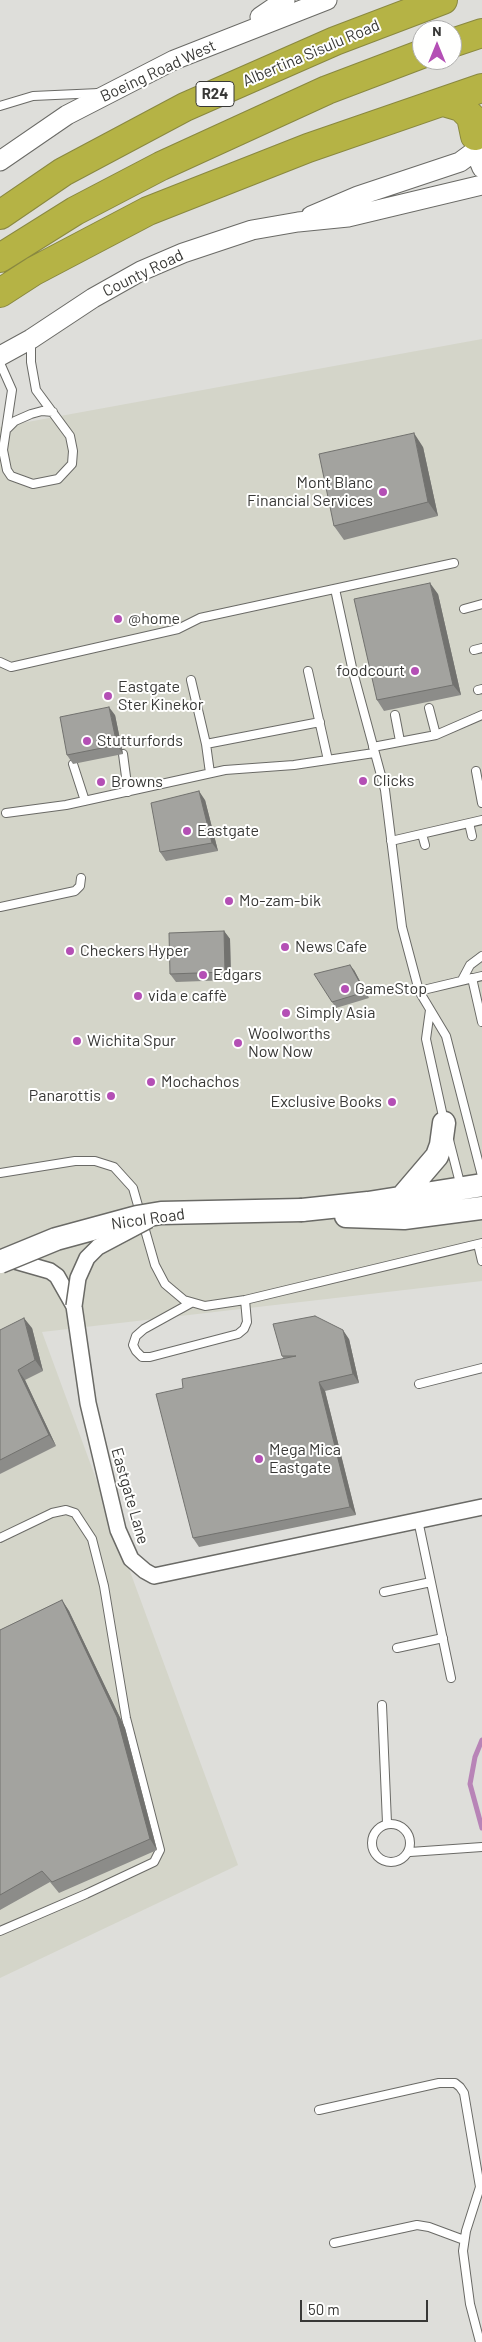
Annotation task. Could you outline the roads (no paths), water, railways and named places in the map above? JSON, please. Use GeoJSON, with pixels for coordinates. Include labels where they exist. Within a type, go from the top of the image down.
{"type":"FeatureCollection","features":[{"type":"Feature","properties":{"kind":"highway","name":"Albertina Sisulu Road"},"geometry":{"type":"LineString","coordinates":[[0,215],[63,172],[185,107],[335,41],[442,0]]}},
{"type":"Feature","properties":{"kind":"highway"},"geometry":{"type":"LineString","coordinates":[[462,40],[482,33]]}},
{"type":"Feature","properties":{"kind":"highway","name":"R24"},"geometry":{"type":"LineString","coordinates":[[0,258],[75,211],[161,166],[327,90],[412,58]]}},
{"type":"Feature","properties":{"kind":"highway"},"geometry":{"type":"LineString","coordinates":[[0,293],[34,271],[148,211],[308,148],[482,88]]}},
{"type":"Feature","properties":{"kind":"highway"},"geometry":{"type":"LineString","coordinates":[[444,102],[461,107],[471,117],[478,144]]}},
{"type":"Feature","properties":{"kind":"main road"},"geometry":{"type":"LineString","coordinates":[[402,1197],[437,1156],[441,1145],[444,1123]]}},
{"type":"Feature","properties":{"kind":"main road","name":"Nicol Road"},"geometry":{"type":"LineString","coordinates":[[3,1261],[85,1230],[161,1213],[302,1210],[402,1197],[469,1198]]}},
{"type":"Feature","properties":{"kind":"main road","name":"Nicol Road"},"geometry":{"type":"LineString","coordinates":[[302,1210],[360,1217],[404,1218],[469,1198]]}},
{"type":"Feature","properties":{"kind":"street"},"geometry":{"type":"LineString","coordinates":[[174,60],[271,11],[285,0]]}},
{"type":"Feature","properties":{"kind":"street","name":"Boeing Road West"},"geometry":{"type":"LineString","coordinates":[[0,161],[67,115],[174,60],[327,0]]}},
{"type":"Feature","properties":{"kind":"street","name":"County Road"},"geometry":{"type":"LineString","coordinates":[[298,222],[358,196],[460,162],[478,144]]}},
{"type":"Feature","properties":{"kind":"street","name":"County Road"},"geometry":{"type":"LineString","coordinates":[[0,356],[31,339],[93,298],[141,271],[184,253],[252,230],[298,222],[348,217],[482,185]]}},
{"type":"Feature","properties":{"kind":"street","name":"Eastgate Lane"},"geometry":{"type":"LineString","coordinates":[[161,1213],[98,1247],[87,1258],[78,1278],[74,1306],[88,1403],[118,1530],[131,1560],[154,1576],[482,1506]]}},
{"type":"Feature","properties":{"kind":"street"},"geometry":{"type":"LineString","coordinates":[[3,1261],[50,1271],[57,1276],[74,1306]]}},
{"type":"Feature","properties":{"kind":"lane"},"geometry":{"type":"LineString","coordinates":[[0,106],[33,96],[109,94]]}},
{"type":"Feature","properties":{"kind":"lane"},"geometry":{"type":"LineString","coordinates":[[0,363],[12,390],[2,462],[11,476],[33,484],[58,479],[66,473],[72,464],[73,451],[70,436],[36,390],[31,362],[31,339]]}},
{"type":"Feature","properties":{"kind":"lane"},"geometry":{"type":"LineString","coordinates":[[6,429],[16,421],[31,414],[42,411],[53,412]]}},
{"type":"Feature","properties":{"kind":"lane"},"geometry":{"type":"LineString","coordinates":[[0,662],[11,667],[80,649],[178,629],[200,618],[454,563]]}},
{"type":"Feature","properties":{"kind":"lane"},"geometry":{"type":"LineString","coordinates":[[335,589],[353,672],[384,790],[402,927],[419,991],[446,1036],[482,1176]]}},
{"type":"Feature","properties":{"kind":"lane"},"geometry":{"type":"LineString","coordinates":[[464,609],[482,604]]}},
{"type":"Feature","properties":{"kind":"lane"},"geometry":{"type":"LineString","coordinates":[[308,671],[328,760]]}},
{"type":"Feature","properties":{"kind":"lane"},"geometry":{"type":"LineString","coordinates":[[191,680],[206,744],[210,773]]}},
{"type":"Feature","properties":{"kind":"lane"},"geometry":{"type":"LineString","coordinates":[[429,708],[436,734]]}},
{"type":"Feature","properties":{"kind":"lane"},"geometry":{"type":"LineString","coordinates":[[395,715],[400,741]]}},
{"type":"Feature","properties":{"kind":"lane"},"geometry":{"type":"LineString","coordinates":[[6,813],[85,801],[210,773],[328,760],[373,750],[400,741],[436,734],[482,715]]}},
{"type":"Feature","properties":{"kind":"lane"},"geometry":{"type":"LineString","coordinates":[[206,744],[320,722]]}},
{"type":"Feature","properties":{"kind":"lane"},"geometry":{"type":"LineString","coordinates":[[123,754],[128,792]]}},
{"type":"Feature","properties":{"kind":"lane"},"geometry":{"type":"LineString","coordinates":[[73,764],[85,801]]}},
{"type":"Feature","properties":{"kind":"lane"},"geometry":{"type":"LineString","coordinates":[[476,771],[482,804]]}},
{"type":"Feature","properties":{"kind":"lane"},"geometry":{"type":"LineString","coordinates":[[391,841],[482,820]]}},
{"type":"Feature","properties":{"kind":"lane"},"geometry":{"type":"LineString","coordinates":[[469,823],[472,836]]}},
{"type":"Feature","properties":{"kind":"lane"},"geometry":{"type":"LineString","coordinates":[[422,834],[425,845]]}},
{"type":"Feature","properties":{"kind":"lane"},"geometry":{"type":"LineString","coordinates":[[0,907],[75,891],[80,886],[81,878]]}},
{"type":"Feature","properties":{"kind":"lane"},"geometry":{"type":"LineString","coordinates":[[462,980],[470,965],[482,956]]}},
{"type":"Feature","properties":{"kind":"lane"},"geometry":{"type":"LineString","coordinates":[[419,991],[482,976]]}},
{"type":"Feature","properties":{"kind":"lane"},"geometry":{"type":"LineString","coordinates":[[472,978],[482,1022]]}},
{"type":"Feature","properties":{"kind":"lane"},"geometry":{"type":"LineString","coordinates":[[430,1010],[426,1039],[444,1123],[469,1198]]}},
{"type":"Feature","properties":{"kind":"lane"},"geometry":{"type":"LineString","coordinates":[[0,1173],[75,1161],[95,1161],[114,1168],[133,1188],[160,1276],[175,1295],[191,1303],[205,1306],[245,1300],[480,1243],[482,1261]]}},
{"type":"Feature","properties":{"kind":"lane"},"geometry":{"type":"LineString","coordinates":[[191,1303],[144,1329],[136,1336],[133,1345],[136,1350],[142,1356],[150,1357],[238,1334],[244,1329],[247,1322],[245,1300]]}},
{"type":"Feature","properties":{"kind":"lane"},"geometry":{"type":"LineString","coordinates":[[419,1384],[482,1368]]}},
{"type":"Feature","properties":{"kind":"lane"},"geometry":{"type":"LineString","coordinates":[[0,1538],[52,1513],[66,1510],[75,1514],[92,1539],[104,1586],[126,1718],[160,1850],[154,1862],[0,1932]]}},
{"type":"Feature","properties":{"kind":"lane"},"geometry":{"type":"LineString","coordinates":[[418,1520],[451,1678]]}},
{"type":"Feature","properties":{"kind":"lane"},"geometry":{"type":"LineString","coordinates":[[384,1592],[431,1582]]}},
{"type":"Feature","properties":{"kind":"lane"},"geometry":{"type":"LineString","coordinates":[[397,1648],[443,1638]]}},
{"type":"Feature","properties":{"kind":"lane"},"geometry":{"type":"LineString","coordinates":[[382,1705],[387,1824]]}},
{"type":"Feature","properties":{"kind":"lane"},"geometry":{"type":"LineString","coordinates":[[410,1852],[411,1841],[407,1832],[400,1825],[387,1824],[376,1831],[372,1838],[372,1847],[378,1858],[389,1862],[401,1860],[410,1852],[482,1847]]}},
{"type":"Feature","properties":{"kind":"lane"},"geometry":{"type":"LineString","coordinates":[[320,2110],[439,2083],[452,2083],[460,2087],[464,2092],[480,2187],[464,2240],[465,2275],[480,2342]]}},
{"type":"Feature","properties":{"kind":"lane"},"geometry":{"type":"LineString","coordinates":[[334,2243],[417,2225],[429,2227],[464,2240]]}},
{"type":"Feature","properties":{"kind":"waterway"},"geometry":{"type":"LineString","coordinates":[[482,1740],[475,1757],[470,1784],[482,1828]]}},
{"type":"Feature","properties":{"kind":"place","name":"Mont Blanc Financial Services"},"geometry":{"type":"Point","coordinates":[383,492]}},
{"type":"Feature","properties":{"kind":"place","name":"@home"},"geometry":{"type":"Point","coordinates":[118,619]}},
{"type":"Feature","properties":{"kind":"place","name":"foodcourt"},"geometry":{"type":"Point","coordinates":[415,671]}},
{"type":"Feature","properties":{"kind":"place","name":"Eastgate Ster Kinekor"},"geometry":{"type":"Point","coordinates":[108,696]}},
{"type":"Feature","properties":{"kind":"place","name":"Stutturfords"},"geometry":{"type":"Point","coordinates":[87,741]}},
{"type":"Feature","properties":{"kind":"place","name":"Clicks"},"geometry":{"type":"Point","coordinates":[363,781]}},
{"type":"Feature","properties":{"kind":"place","name":"Browns"},"geometry":{"type":"Point","coordinates":[101,782]}},
{"type":"Feature","properties":{"kind":"place","name":"Eastgate"},"geometry":{"type":"Point","coordinates":[187,831]}},
{"type":"Feature","properties":{"kind":"place","name":"Mo-zam-bik"},"geometry":{"type":"Point","coordinates":[229,901]}},
{"type":"Feature","properties":{"kind":"place","name":"News Cafe"},"geometry":{"type":"Point","coordinates":[285,947]}},
{"type":"Feature","properties":{"kind":"place","name":"Checkers Hyper"},"geometry":{"type":"Point","coordinates":[70,951]}},
{"type":"Feature","properties":{"kind":"place","name":"Edgars"},"geometry":{"type":"Point","coordinates":[203,975]}},
{"type":"Feature","properties":{"kind":"place","name":"GameStop"},"geometry":{"type":"Point","coordinates":[345,989]}},
{"type":"Feature","properties":{"kind":"place","name":"vida e caffè"},"geometry":{"type":"Point","coordinates":[138,996]}},
{"type":"Feature","properties":{"kind":"place","name":"Simply Asia"},"geometry":{"type":"Point","coordinates":[286,1013]}},
{"type":"Feature","properties":{"kind":"place","name":"Wichita Spur"},"geometry":{"type":"Point","coordinates":[77,1041]}},
{"type":"Feature","properties":{"kind":"place","name":"Woolworths Now Now"},"geometry":{"type":"Point","coordinates":[238,1043]}},
{"type":"Feature","properties":{"kind":"place","name":"Mochachos"},"geometry":{"type":"Point","coordinates":[151,1082]}},
{"type":"Feature","properties":{"kind":"place","name":"Panarottis"},"geometry":{"type":"Point","coordinates":[111,1096]}},
{"type":"Feature","properties":{"kind":"place","name":"Exclusive Books"},"geometry":{"type":"Point","coordinates":[392,1102]}},
{"type":"Feature","properties":{"kind":"place","name":"Mega Mica Eastgate"},"geometry":{"type":"Point","coordinates":[259,1459]}}]}
